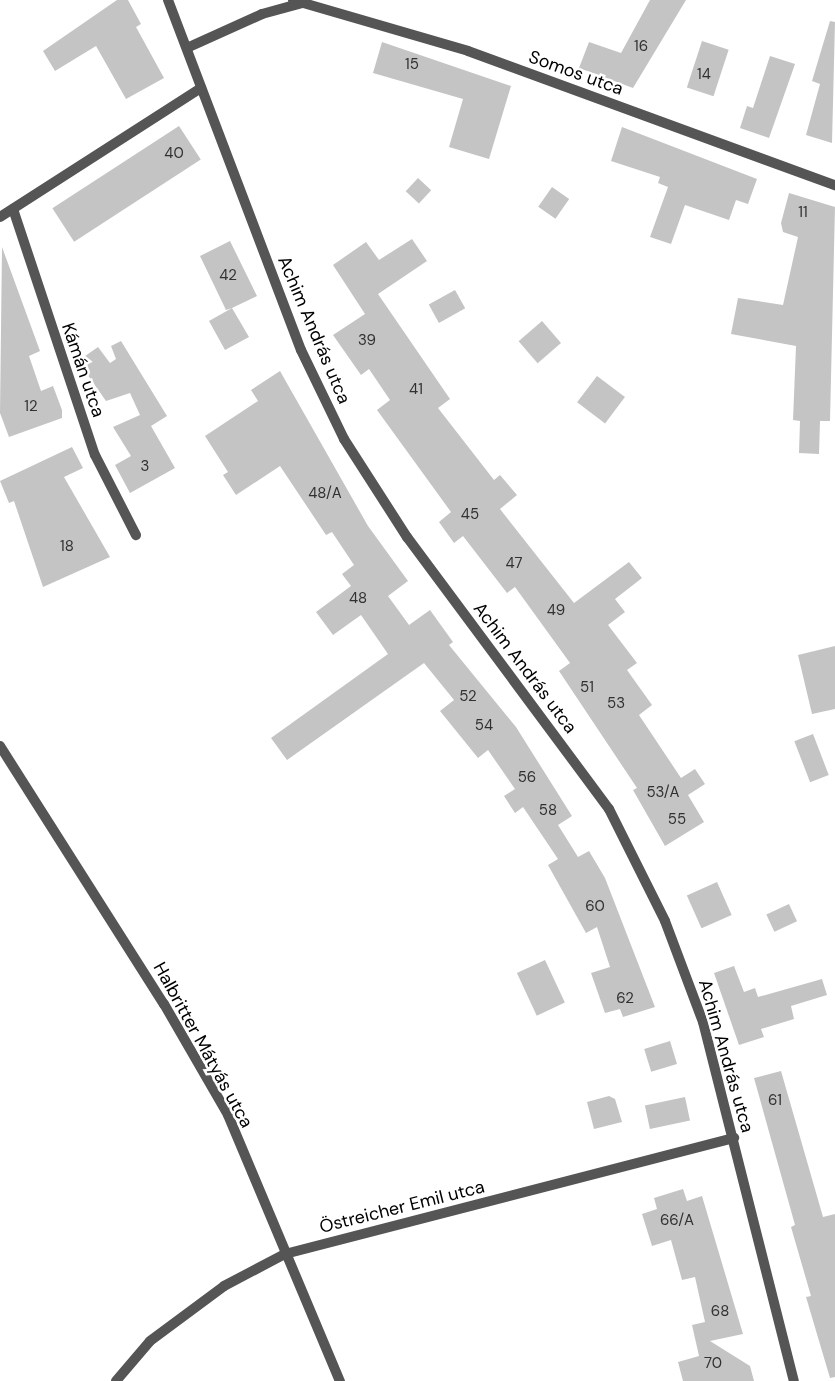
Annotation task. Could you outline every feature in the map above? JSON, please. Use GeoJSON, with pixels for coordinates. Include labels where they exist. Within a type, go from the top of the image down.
{"type":"FeatureCollection","features":[{"type":"Feature","properties":{"kind":"street","name":"Achim András utca"},"geometry":{"type":"LineString","coordinates":[[168,0],[189,47],[202,88],[301,350],[344,439],[407,537],[609,809],[668,931],[703,1022],[734,1138],[773,1314],[794,1381]]}},
{"type":"Feature","properties":{"kind":"street","name":"Somos utca"},"geometry":{"type":"LineString","coordinates":[[189,47],[262,14],[298,1],[468,52],[835,185]]}},
{"type":"Feature","properties":{"kind":"street"},"geometry":{"type":"LineString","coordinates":[[0,217],[202,88]]}},
{"type":"Feature","properties":{"kind":"street","name":"Kámán utca"},"geometry":{"type":"LineString","coordinates":[[14,209],[95,455],[136,535]]}},
{"type":"Feature","properties":{"kind":"street","name":"Halbritter Mátyás utca"},"geometry":{"type":"LineString","coordinates":[[0,746],[164,1004],[228,1115],[284,1254],[340,1381]]}},
{"type":"Feature","properties":{"kind":"street","name":"Östreicher Emil utca"},"geometry":{"type":"LineString","coordinates":[[116,1381],[150,1342],[224,1286],[284,1254],[734,1138]]}},
{"type":"Feature","properties":{"kind":"building"},"geometry":{"type":"Polygon","coordinates":[[[117,0],[128,0],[141,24],[136,27],[164,78],[126,99],[96,46],[55,71],[43,51],[117,0]]]}},
{"type":"Feature","properties":{"kind":"building"},"geometry":{"type":"Polygon","coordinates":[[[650,0],[686,0],[633,88],[579,68],[589,42],[621,53],[650,0]]]}},
{"type":"Feature","properties":{"kind":"building"},"geometry":{"type":"Polygon","coordinates":[[[830,21],[835,22],[832,143],[806,135],[820,84],[812,81],[830,21]]]}},
{"type":"Feature","properties":{"kind":"building"},"geometry":{"type":"Polygon","coordinates":[[[702,41],[729,50],[713,96],[687,88],[702,41]]]}},
{"type":"Feature","properties":{"kind":"building"},"geometry":{"type":"Polygon","coordinates":[[[382,42],[511,86],[489,159],[449,147],[463,99],[373,73],[382,42]]]}},
{"type":"Feature","properties":{"kind":"building"},"geometry":{"type":"Polygon","coordinates":[[[770,56],[795,64],[769,138],[740,128],[747,106],[753,108],[770,56]]]}},
{"type":"Feature","properties":{"kind":"building"},"geometry":{"type":"Polygon","coordinates":[[[179,126],[201,160],[74,242],[52,208],[179,126]]]}},
{"type":"Feature","properties":{"kind":"building"},"geometry":{"type":"Polygon","coordinates":[[[622,127],[757,179],[748,204],[736,200],[729,220],[685,205],[671,244],[650,237],[668,187],[658,183],[660,177],[611,161],[622,127]]]}},
{"type":"Feature","properties":{"kind":"building"},"geometry":{"type":"Polygon","coordinates":[[[418,178],[431,190],[419,203],[406,191],[418,178]]]}},
{"type":"Feature","properties":{"kind":"building"},"geometry":{"type":"Polygon","coordinates":[[[552,187],[569,199],[555,219],[538,207],[552,187]]]}},
{"type":"Feature","properties":{"kind":"building"},"geometry":{"type":"Polygon","coordinates":[[[789,193],[835,207],[830,421],[820,421],[819,454],[799,453],[800,421],[793,420],[796,346],[731,334],[738,298],[783,305],[798,237],[783,232],[781,223],[789,193]]]}},
{"type":"Feature","properties":{"kind":"building"},"geometry":{"type":"Polygon","coordinates":[[[412,239],[427,261],[378,294],[450,399],[438,408],[494,480],[500,475],[517,495],[500,509],[574,603],[629,562],[642,578],[615,599],[625,612],[608,625],[637,663],[627,670],[652,705],[639,715],[681,778],[695,769],[705,784],[688,795],[704,822],[665,846],[633,790],[637,788],[559,671],[570,663],[515,587],[507,593],[463,536],[454,543],[439,522],[451,512],[377,410],[390,400],[369,369],[361,375],[333,335],[365,314],[333,265],[366,242],[379,260],[412,239]]]}},
{"type":"Feature","properties":{"kind":"building"},"geometry":{"type":"Polygon","coordinates":[[[230,241],[257,296],[226,310],[200,256],[230,241]]]}},
{"type":"Feature","properties":{"kind":"building"},"geometry":{"type":"Polygon","coordinates":[[[2,247],[40,351],[29,356],[41,391],[53,386],[62,410],[62,418],[9,437],[0,413],[2,247]]]}},
{"type":"Feature","properties":{"kind":"building"},"geometry":{"type":"Polygon","coordinates":[[[455,290],[465,308],[439,323],[429,305],[455,290]]]}},
{"type":"Feature","properties":{"kind":"building"},"geometry":{"type":"Polygon","coordinates":[[[232,308],[249,337],[225,350],[209,321],[232,308]]]}},
{"type":"Feature","properties":{"kind":"building"},"geometry":{"type":"Polygon","coordinates":[[[542,321],[561,343],[538,363],[519,341],[542,321]]]}},
{"type":"Feature","properties":{"kind":"building"},"geometry":{"type":"Polygon","coordinates":[[[121,341],[167,416],[151,426],[175,468],[130,493],[115,465],[131,456],[113,427],[140,415],[130,393],[106,401],[78,361],[98,347],[110,363],[116,359],[111,346],[121,341]]]}},
{"type":"Feature","properties":{"kind":"building"},"geometry":{"type":"Polygon","coordinates":[[[280,371],[368,526],[408,581],[388,596],[409,625],[430,610],[453,642],[449,645],[516,727],[572,816],[558,825],[578,857],[589,851],[605,878],[655,1007],[623,1017],[620,1009],[605,1013],[591,973],[610,967],[597,927],[586,933],[548,865],[558,859],[523,807],[515,813],[504,796],[515,789],[488,750],[478,758],[440,711],[454,700],[424,663],[287,760],[271,738],[388,654],[361,615],[333,635],[316,612],[351,586],[342,574],[354,565],[332,532],[326,535],[280,466],[236,495],[223,475],[228,472],[205,436],[258,401],[251,390],[280,371]]]}},
{"type":"Feature","properties":{"kind":"building"},"geometry":{"type":"Polygon","coordinates":[[[597,376],[625,397],[605,423],[577,402],[597,376]]]}},
{"type":"Feature","properties":{"kind":"building"},"geometry":{"type":"Polygon","coordinates":[[[72,447],[83,468],[64,477],[110,557],[43,587],[14,501],[9,503],[0,481],[72,447]]]}},
{"type":"Feature","properties":{"kind":"building"},"geometry":{"type":"Polygon","coordinates":[[[835,646],[835,709],[812,714],[798,655],[835,646]]]}},
{"type":"Feature","properties":{"kind":"building"},"geometry":{"type":"Polygon","coordinates":[[[813,734],[829,775],[810,782],[794,741],[813,734]]]}},
{"type":"Feature","properties":{"kind":"building"},"geometry":{"type":"Polygon","coordinates":[[[717,882],[732,915],[701,928],[687,895],[717,882]]]}},
{"type":"Feature","properties":{"kind":"building"},"geometry":{"type":"Polygon","coordinates":[[[789,904],[797,921],[774,932],[766,915],[789,904]]]}},
{"type":"Feature","properties":{"kind":"building"},"geometry":{"type":"Polygon","coordinates":[[[545,960],[565,1003],[537,1016],[517,973],[545,960]]]}},
{"type":"Feature","properties":{"kind":"building"},"geometry":{"type":"Polygon","coordinates":[[[734,966],[744,992],[755,988],[758,997],[822,979],[827,995],[791,1006],[794,1019],[761,1029],[764,1037],[739,1045],[714,973],[734,966]]]}},
{"type":"Feature","properties":{"kind":"building"},"geometry":{"type":"Polygon","coordinates":[[[670,1041],[677,1064],[651,1072],[644,1049],[670,1041]]]}},
{"type":"Feature","properties":{"kind":"building"},"geometry":{"type":"Polygon","coordinates":[[[781,1071],[823,1217],[835,1214],[835,1377],[830,1378],[806,1297],[811,1296],[791,1227],[795,1225],[754,1078],[781,1071]]]}},
{"type":"Feature","properties":{"kind":"building"},"geometry":{"type":"Polygon","coordinates":[[[609,1096],[615,1099],[622,1122],[594,1129],[587,1102],[609,1096]]]}},
{"type":"Feature","properties":{"kind":"building"},"geometry":{"type":"Polygon","coordinates":[[[685,1097],[690,1120],[650,1129],[645,1106],[685,1097]]]}},
{"type":"Feature","properties":{"kind":"building"},"geometry":{"type":"Polygon","coordinates":[[[683,1189],[687,1201],[702,1196],[743,1334],[710,1341],[750,1366],[754,1381],[683,1381],[678,1362],[699,1356],[692,1325],[705,1322],[695,1277],[682,1280],[671,1240],[652,1246],[642,1214],[657,1209],[654,1198],[683,1189]]]}}]}
